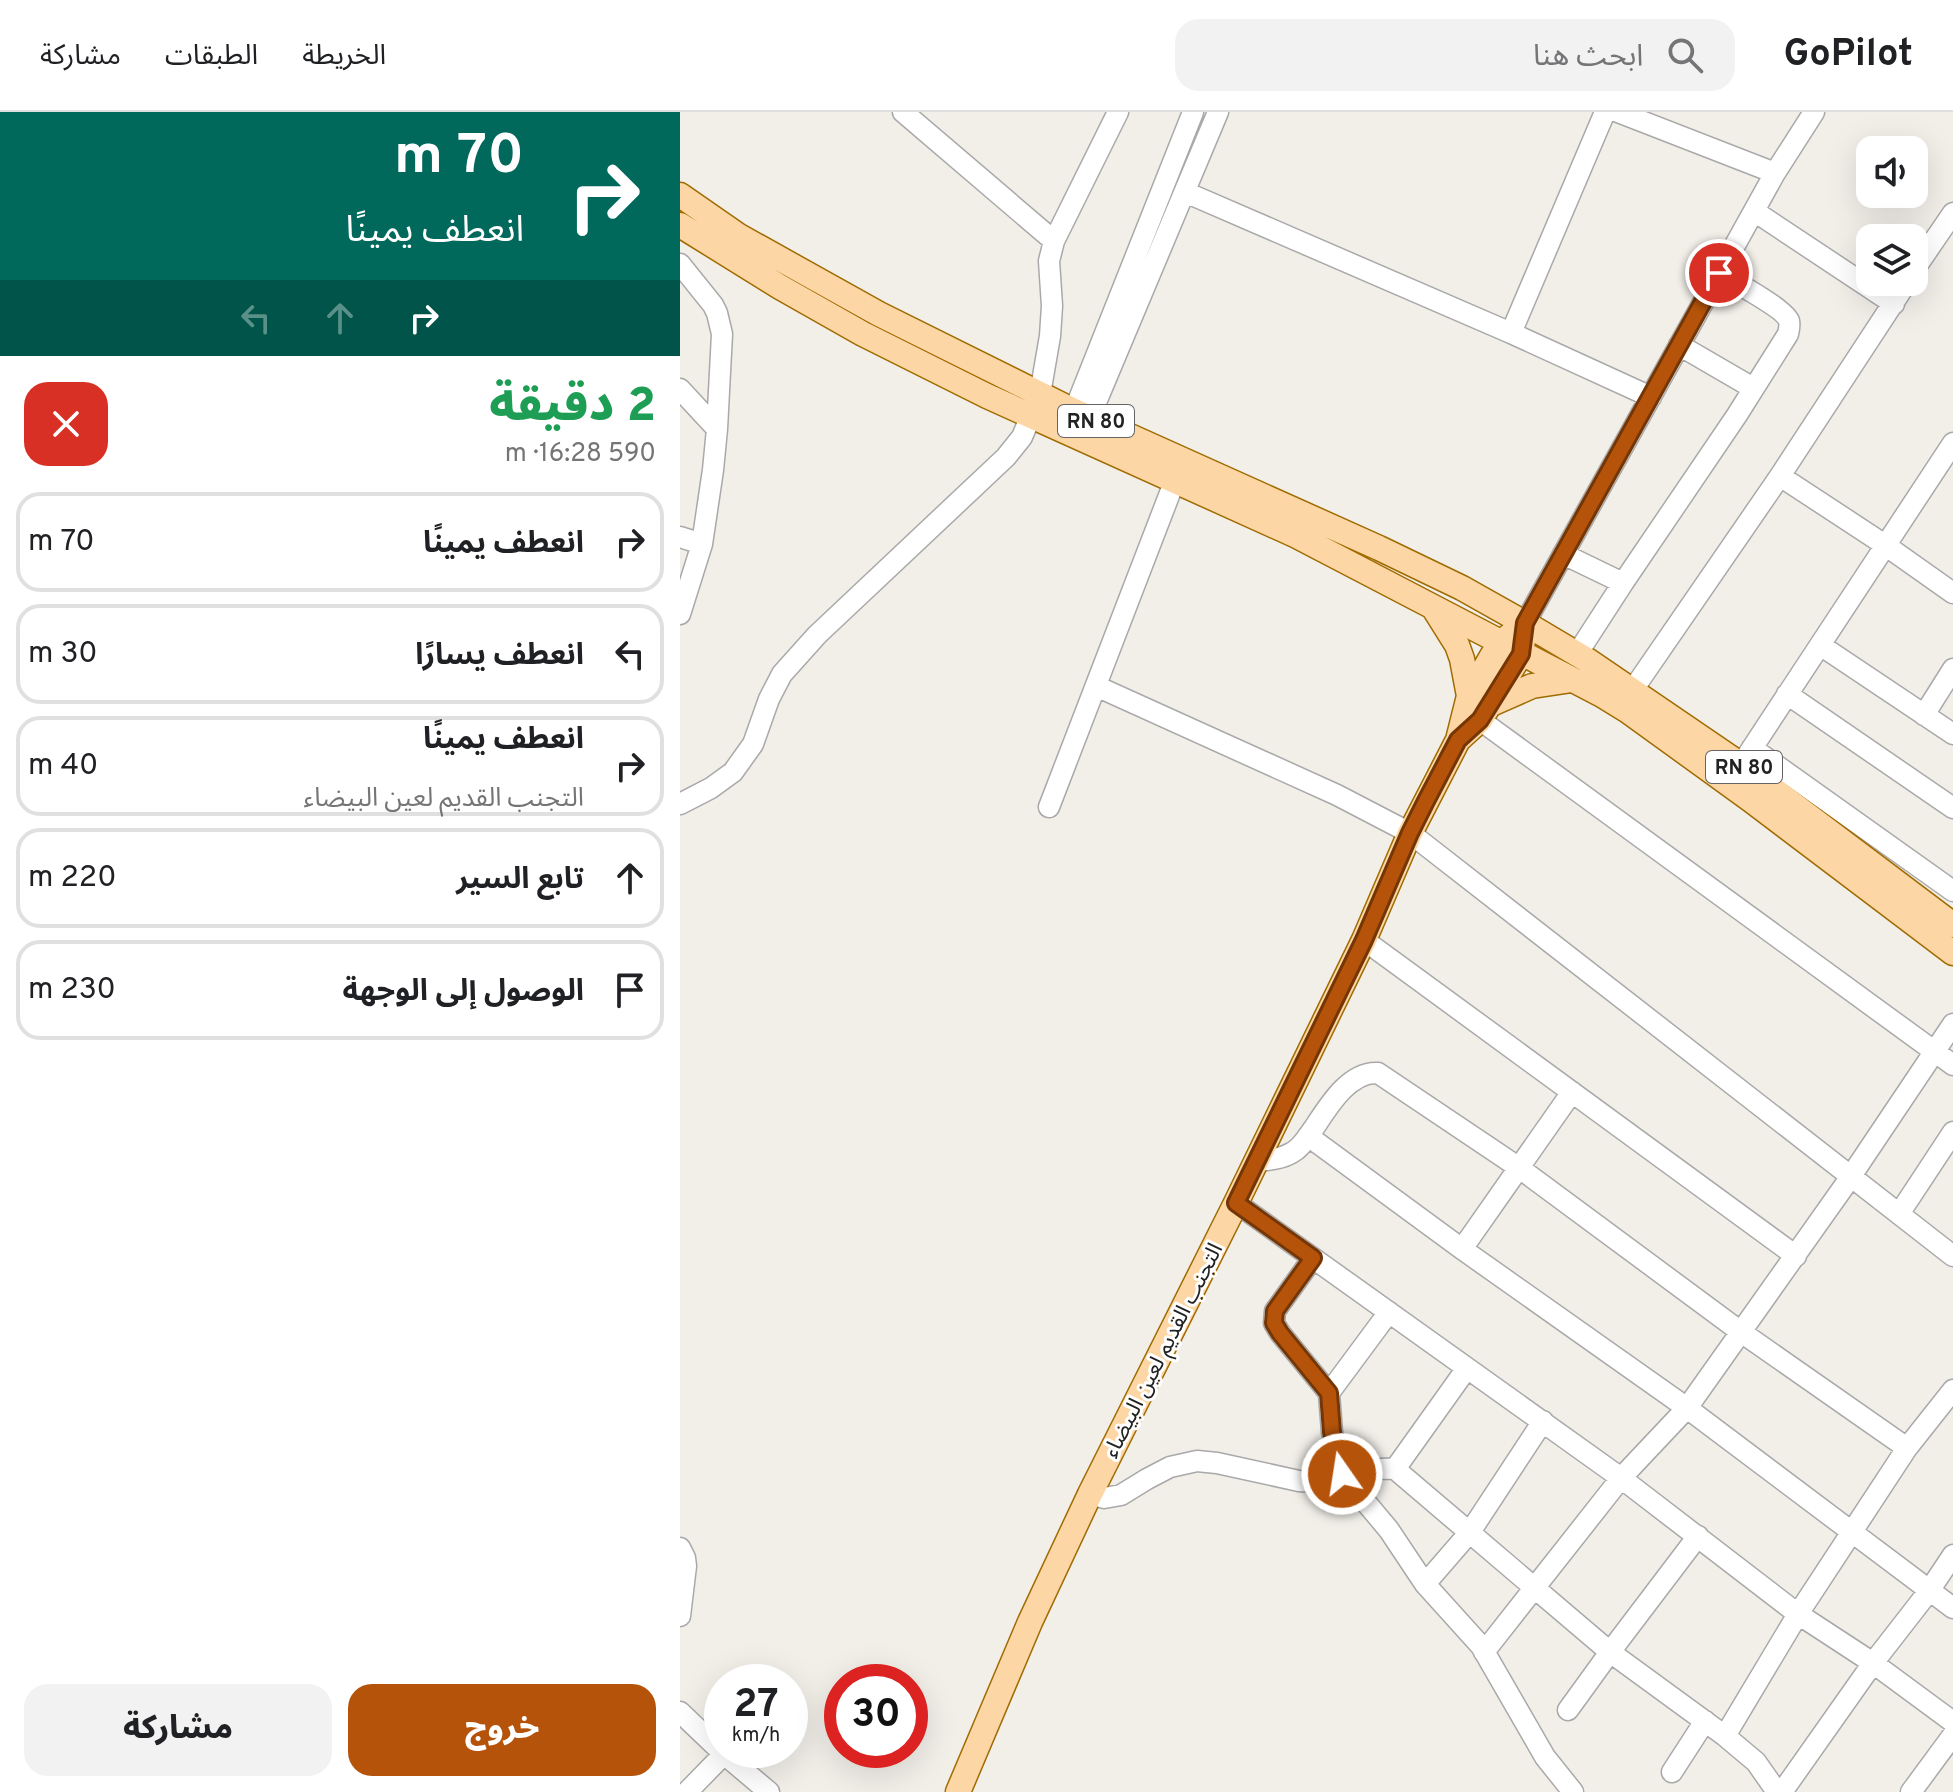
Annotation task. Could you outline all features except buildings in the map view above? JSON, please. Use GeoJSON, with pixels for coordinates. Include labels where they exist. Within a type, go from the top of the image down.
{"type":"FeatureCollection","features":[{"type":"Feature","properties":{"kind":"main road","name":"RN 80"},"geometry":{"type":"LineString","coordinates":[[680,195],[739,236],[1036,405],[1379,548],[1525,623],[1632,691],[1747,756],[1795,792],[1860,855],[1953,925]]}},
{"type":"Feature","properties":{"kind":"main road","name":"RN 80"},"geometry":{"type":"LineString","coordinates":[[680,225],[863,334],[987,396],[1036,405]]}},
{"type":"Feature","properties":{"kind":"main road","name":"RN 80"},"geometry":{"type":"LineString","coordinates":[[1078,425],[1175,480],[1297,536],[1602,695],[1751,800],[1953,953]]}},
{"type":"Feature","properties":{"kind":"main road"},"geometry":{"type":"LineString","coordinates":[[1434,608],[1457,645],[1476,708]]}},
{"type":"Feature","properties":{"kind":"main road"},"geometry":{"type":"LineString","coordinates":[[1476,708],[1492,656],[1512,648],[1525,623]]}},
{"type":"Feature","properties":{"kind":"main road"},"geometry":{"type":"LineString","coordinates":[[1476,708],[1532,686],[1572,680]]}},
{"type":"Feature","properties":{"kind":"main road","name":"التجنب القديم لعين البيضاء"},"geometry":{"type":"LineString","coordinates":[[958,1792],[1030,1622],[1090,1494],[1364,940],[1410,833],[1476,708]]}},
{"type":"Feature","properties":{"kind":"street"},"geometry":{"type":"LineString","coordinates":[[903,112],[1054,241]]}},
{"type":"Feature","properties":{"kind":"street"},"geometry":{"type":"LineString","coordinates":[[680,804],[733,772],[753,744],[769,699],[782,674],[817,635],[1006,457],[1022,437],[1036,405],[1050,336],[1049,261],[1054,241],[1118,112]]}},
{"type":"Feature","properties":{"kind":"street"},"geometry":{"type":"LineString","coordinates":[[1078,425],[1193,112]]}},
{"type":"Feature","properties":{"kind":"street"},"geometry":{"type":"LineString","coordinates":[[1078,425],[1185,192],[1218,112]]}},
{"type":"Feature","properties":{"kind":"street"},"geometry":{"type":"LineString","coordinates":[[1511,333],[1605,112]]}},
{"type":"Feature","properties":{"kind":"street"},"geometry":{"type":"LineString","coordinates":[[1618,112],[1775,173]]}},
{"type":"Feature","properties":{"kind":"street"},"geometry":{"type":"LineString","coordinates":[[1525,623],[1775,173],[1814,112]]}},
{"type":"Feature","properties":{"kind":"street"},"geometry":{"type":"LineString","coordinates":[[1185,192],[1651,397]]}},
{"type":"Feature","properties":{"kind":"street"},"geometry":{"type":"LineString","coordinates":[[1754,211],[1894,304]]}},
{"type":"Feature","properties":{"kind":"street"},"geometry":{"type":"LineString","coordinates":[[1928,250],[1953,213]]}},
{"type":"Feature","properties":{"kind":"street"},"geometry":{"type":"LineString","coordinates":[[680,264],[713,305],[722,334],[717,429],[702,544],[680,614]]}},
{"type":"Feature","properties":{"kind":"street"},"geometry":{"type":"LineString","coordinates":[[1577,654],[1788,334],[1787,318],[1777,309],[1719,273]]}},
{"type":"Feature","properties":{"kind":"street"},"geometry":{"type":"LineString","coordinates":[[1632,691],[1899,296]]}},
{"type":"Feature","properties":{"kind":"street"},"geometry":{"type":"LineString","coordinates":[[1679,345],[1753,388]]}},
{"type":"Feature","properties":{"kind":"street"},"geometry":{"type":"LineString","coordinates":[[680,389],[717,429]]}},
{"type":"Feature","properties":{"kind":"street"},"geometry":{"type":"LineString","coordinates":[[1747,756],[1953,443]]}},
{"type":"Feature","properties":{"kind":"street"},"geometry":{"type":"LineString","coordinates":[[1780,476],[1953,593]]}},
{"type":"Feature","properties":{"kind":"street"},"geometry":{"type":"LineString","coordinates":[[1049,807],[1175,480]]}},
{"type":"Feature","properties":{"kind":"street"},"geometry":{"type":"LineString","coordinates":[[680,537],[702,544]]}},
{"type":"Feature","properties":{"kind":"street"},"geometry":{"type":"LineString","coordinates":[[1563,554],[1623,583]]}},
{"type":"Feature","properties":{"kind":"street"},"geometry":{"type":"LineString","coordinates":[[1820,645],[1953,734]]}},
{"type":"Feature","properties":{"kind":"street"},"geometry":{"type":"LineString","coordinates":[[1924,715],[1953,669]]}},
{"type":"Feature","properties":{"kind":"street"},"geometry":{"type":"LineString","coordinates":[[1096,686],[1337,795],[1410,833],[1953,1256]]}},
{"type":"Feature","properties":{"kind":"street"},"geometry":{"type":"LineString","coordinates":[[1787,694],[1953,808]]}},
{"type":"Feature","properties":{"kind":"street"},"geometry":{"type":"LineString","coordinates":[[1476,708],[1953,1065]]}},
{"type":"Feature","properties":{"kind":"street"},"geometry":{"type":"LineString","coordinates":[[1795,792],[1874,833],[1953,891]]}},
{"type":"Feature","properties":{"kind":"street"},"geometry":{"type":"LineString","coordinates":[[1860,855],[1874,833]]}},
{"type":"Feature","properties":{"kind":"street"},"geometry":{"type":"LineString","coordinates":[[1364,940],[1796,1256]]}},
{"type":"Feature","properties":{"kind":"street"},"geometry":{"type":"LineString","coordinates":[[1484,1652],[1621,1478],[1687,1408],[1796,1256],[1953,1024]]}},
{"type":"Feature","properties":{"kind":"street"},"geometry":{"type":"LineString","coordinates":[[1256,1161],[1277,1159],[1296,1151],[1343,1089],[1360,1075],[1378,1073],[1518,1167],[1741,1332],[1907,1448]]}},
{"type":"Feature","properties":{"kind":"street"},"geometry":{"type":"LineString","coordinates":[[1462,1249],[1572,1092]]}},
{"type":"Feature","properties":{"kind":"street"},"geometry":{"type":"LineString","coordinates":[[1899,1214],[1953,1132]]}},
{"type":"Feature","properties":{"kind":"street"},"geometry":{"type":"LineString","coordinates":[[1308,1136],[1687,1408],[1953,1608]]}},
{"type":"Feature","properties":{"kind":"street"},"geometry":{"type":"LineString","coordinates":[[1236,1203],[1543,1421],[1798,1614],[1873,1663],[1953,1722]]}},
{"type":"Feature","properties":{"kind":"street"},"geometry":{"type":"LineString","coordinates":[[1313,1258],[1275,1311],[1274,1323],[1329,1393],[1332,1432],[1342,1474],[1389,1530],[1425,1584],[1484,1652],[1545,1757],[1573,1792]]}},
{"type":"Feature","properties":{"kind":"street"},"geometry":{"type":"LineString","coordinates":[[1329,1393],[1389,1312]]}},
{"type":"Feature","properties":{"kind":"street"},"geometry":{"type":"LineString","coordinates":[[1395,1469],[1467,1368]]}},
{"type":"Feature","properties":{"kind":"street"},"geometry":{"type":"LineString","coordinates":[[1725,1736],[1798,1614],[1907,1448],[1953,1390]]}},
{"type":"Feature","properties":{"kind":"street"},"geometry":{"type":"LineString","coordinates":[[1425,1584],[1470,1532],[1543,1421]]}},
{"type":"Feature","properties":{"kind":"street"},"geometry":{"type":"LineString","coordinates":[[1090,1494],[1104,1498],[1121,1495],[1170,1467],[1197,1461],[1312,1482],[1366,1469],[1395,1469],[1610,1652],[1756,1762],[1779,1792],[1953,1555]]}},
{"type":"Feature","properties":{"kind":"street"},"geometry":{"type":"LineString","coordinates":[[1568,1710],[1698,1536]]}},
{"type":"Feature","properties":{"kind":"street"},"geometry":{"type":"LineString","coordinates":[[680,1548],[686,1566],[680,1616]]}},
{"type":"Feature","properties":{"kind":"street"},"geometry":{"type":"LineString","coordinates":[[680,1712],[704,1735]]}},
{"type":"Feature","properties":{"kind":"street"},"geometry":{"type":"LineString","coordinates":[[1672,1772],[1705,1721]]}},
{"type":"Feature","properties":{"kind":"street"},"geometry":{"type":"LineString","coordinates":[[1911,1792],[1953,1735]]}},
{"type":"Feature","properties":{"kind":"street"},"geometry":{"type":"LineString","coordinates":[[687,1792],[710,1768]]}},
{"type":"Feature","properties":{"kind":"street"},"geometry":{"type":"LineString","coordinates":[[741,1768],[769,1792]]}},
{"type":"Feature","properties":{"kind":"route"},"geometry":{"type":"LineString","coordinates":[[1342,1474],[1332,1432],[1329,1393],[1274,1323],[1275,1311],[1313,1258],[1236,1203],[1364,940],[1410,833],[1458,740],[1480,720],[1521,654],[1525,623],[1719,273]]}}]}
